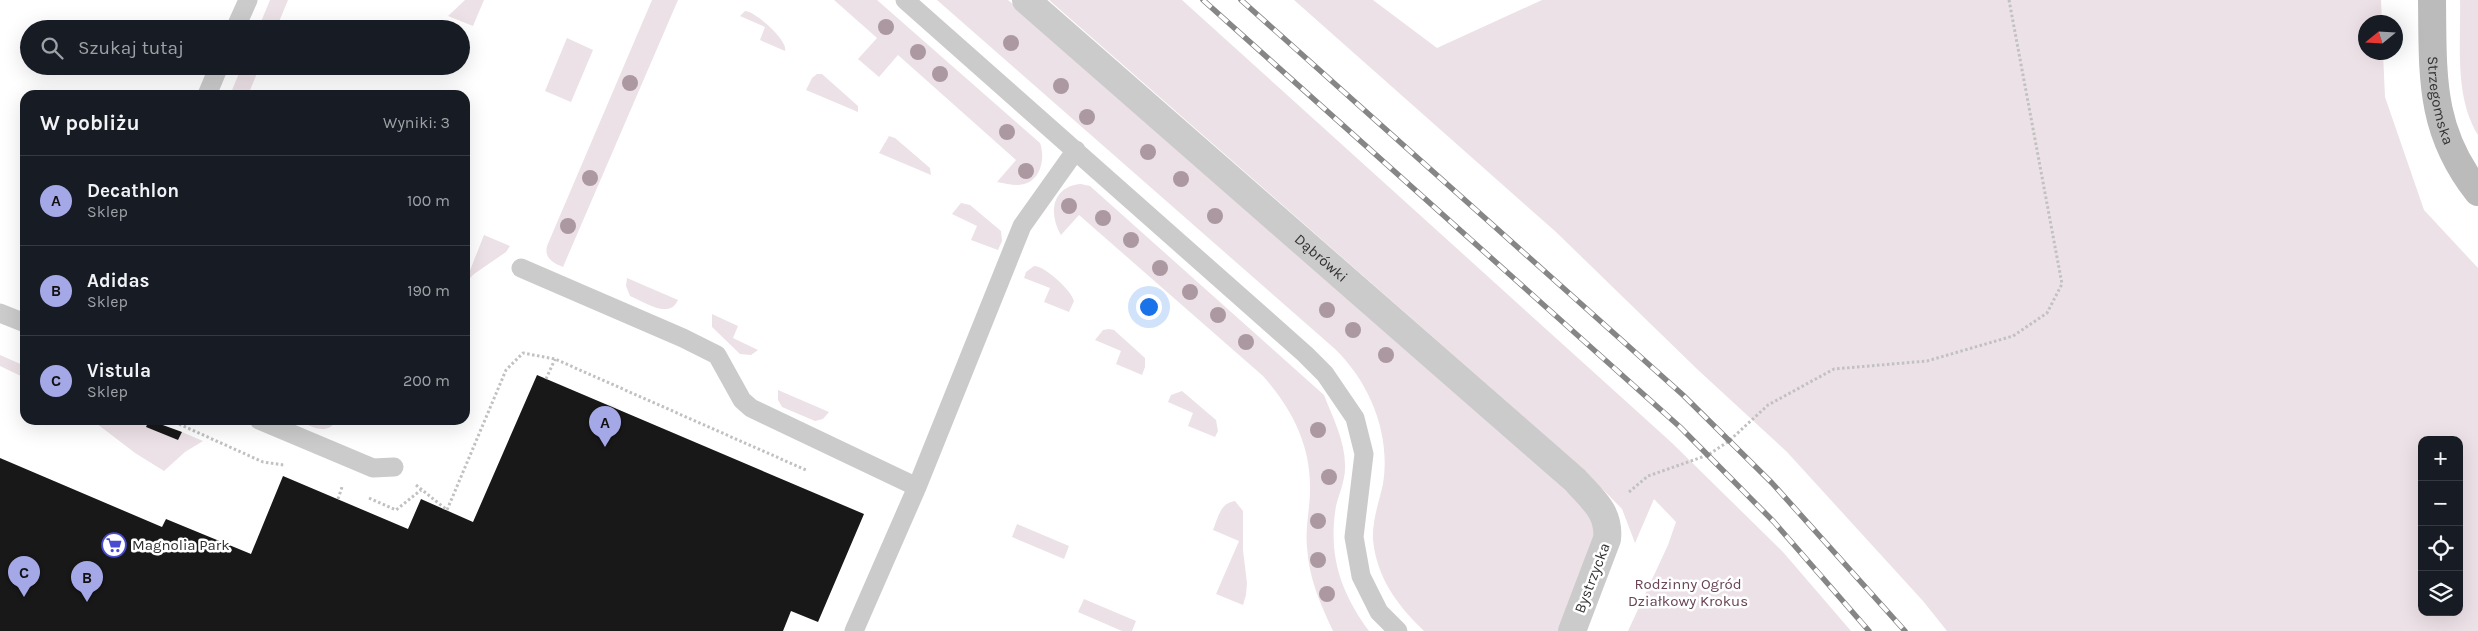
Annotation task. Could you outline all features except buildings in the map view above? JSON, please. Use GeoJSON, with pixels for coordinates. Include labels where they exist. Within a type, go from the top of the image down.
{"type":"FeatureCollection","features":[{"type":"Feature","properties":{"kind":"main road","name":"Strzegomska"},"geometry":{"type":"LineString","coordinates":[[2432,0],[2433,80],[2440,119],[2454,157],[2478,192]]}},
{"type":"Feature","properties":{"kind":"street","name":"Dąbrówki"},"geometry":{"type":"LineString","coordinates":[[1026,0],[1575,480],[1598,506],[1609,524]]}},
{"type":"Feature","properties":{"kind":"street","name":"Bystrzycka"},"geometry":{"type":"LineString","coordinates":[[1572,631],[1604,547],[1609,524]]}},
{"type":"Feature","properties":{"kind":"lane"},"geometry":{"type":"LineString","coordinates":[[239,20],[248,0]]}},
{"type":"Feature","properties":{"kind":"lane"},"geometry":{"type":"LineString","coordinates":[[905,0],[1076,150],[1325,374],[1355,418],[1364,454],[1354,537],[1361,576],[1379,612],[1398,631]]}},
{"type":"Feature","properties":{"kind":"lane"},"geometry":{"type":"LineString","coordinates":[[209,90],[215,75]]}},
{"type":"Feature","properties":{"kind":"lane"},"geometry":{"type":"LineString","coordinates":[[854,631],[918,487],[1022,226],[1076,150]]}},
{"type":"Feature","properties":{"kind":"lane"},"geometry":{"type":"LineString","coordinates":[[521,268],[683,338],[717,356],[742,400],[751,408],[918,487]]}},
{"type":"Feature","properties":{"kind":"lane"},"geometry":{"type":"LineString","coordinates":[[0,313],[20,322]]}},
{"type":"Feature","properties":{"kind":"lane"},"geometry":{"type":"LineString","coordinates":[[271,425],[373,468],[394,467]]}},
{"type":"Feature","properties":{"kind":"path"},"geometry":{"type":"LineString","coordinates":[[1648,476],[1708,456],[1729,441],[1768,405],[1834,369],[1927,361],[2013,336],[2047,313],[2062,284],[2009,0]]}},
{"type":"Feature","properties":{"kind":"path"},"geometry":{"type":"LineString","coordinates":[[394,467],[447,510],[506,370],[523,353],[555,359],[816,474]]}},
{"type":"Feature","properties":{"kind":"path"},"geometry":{"type":"LineString","coordinates":[[546,379],[555,359]]}},
{"type":"Feature","properties":{"kind":"path"},"geometry":{"type":"LineString","coordinates":[[338,499],[342,487]]}},
{"type":"Feature","properties":{"kind":"green space"},"geometry":{"type":"Polygon","coordinates":[[[270,0],[288,0],[280,20],[262,20],[270,0]]]}},
{"type":"Feature","properties":{"kind":"green space"},"geometry":{"type":"Polygon","coordinates":[[[465,0],[484,0],[473,26],[470,25],[470,20],[458,20],[448,16],[465,0]]]}},
{"type":"Feature","properties":{"kind":"green space"},"geometry":{"type":"Polygon","coordinates":[[[652,0],[678,0],[563,267],[548,257],[547,246],[652,0]]]}},
{"type":"Feature","properties":{"kind":"green space"},"geometry":{"type":"Polygon","coordinates":[[[834,0],[877,0],[1040,143],[1042,157],[1036,176],[1025,184],[1015,185],[997,182],[1016,160],[898,55],[879,77],[858,59],[877,38],[834,0]]]}},
{"type":"Feature","properties":{"kind":"green space"},"geometry":{"type":"Polygon","coordinates":[[[937,0],[1008,0],[1580,503],[1597,526],[1562,631],[1424,631],[1414,621],[1390,590],[1375,554],[1373,533],[1383,484],[1384,447],[1381,428],[1375,410],[1368,393],[1358,377],[1335,349],[937,0]]]}},
{"type":"Feature","properties":{"kind":"green space","name":"Rodzinny Ogród Działkowy Krokus"},"geometry":{"type":"Polygon","coordinates":[[[1049,0],[1182,0],[1671,442],[1783,552],[1851,631],[1628,631],[1668,545],[1676,522],[1654,499],[1635,543],[1622,509],[1582,468],[1049,0]]]}},
{"type":"Feature","properties":{"kind":"green space"},"geometry":{"type":"Polygon","coordinates":[[[1294,0],[1373,0],[1437,48],[1542,0],[2381,0],[2382,15],[2358,15],[2358,60],[2383,60],[2385,97],[2424,210],[2478,268],[2478,631],[1947,631],[1923,601],[1787,452],[1697,369],[1556,232],[1294,0]]]}},
{"type":"Feature","properties":{"kind":"green space"},"geometry":{"type":"Polygon","coordinates":[[[2460,0],[2478,0],[2478,135],[2470,120],[2462,87],[2460,69],[2460,0]]]}},
{"type":"Feature","properties":{"kind":"green space"},"geometry":{"type":"Polygon","coordinates":[[[745,11],[750,12],[763,21],[777,34],[785,46],[785,51],[760,40],[765,27],[740,16],[745,11]]]}},
{"type":"Feature","properties":{"kind":"green space"},"geometry":{"type":"Polygon","coordinates":[[[567,38],[593,50],[571,102],[545,91],[567,38]]]}},
{"type":"Feature","properties":{"kind":"green space"},"geometry":{"type":"Polygon","coordinates":[[[817,74],[822,74],[858,106],[858,112],[806,90],[812,78],[817,74]]]}},
{"type":"Feature","properties":{"kind":"green space"},"geometry":{"type":"Polygon","coordinates":[[[238,75],[256,75],[250,90],[232,90],[238,75]]]}},
{"type":"Feature","properties":{"kind":"green space"},"geometry":{"type":"Polygon","coordinates":[[[889,136],[895,138],[930,168],[931,175],[879,153],[889,136]]]}},
{"type":"Feature","properties":{"kind":"green space"},"geometry":{"type":"Polygon","coordinates":[[[1081,184],[1090,186],[1324,395],[1338,431],[1345,459],[1344,478],[1336,506],[1334,524],[1335,557],[1350,601],[1369,631],[1333,631],[1320,601],[1308,559],[1307,533],[1310,490],[1307,458],[1298,428],[1283,401],[1263,376],[1079,215],[1061,235],[1055,218],[1055,202],[1058,195],[1064,190],[1081,184]]]}},
{"type":"Feature","properties":{"kind":"green space"},"geometry":{"type":"Polygon","coordinates":[[[961,203],[970,205],[1001,231],[1002,241],[998,250],[971,240],[977,226],[952,214],[961,203]]]}},
{"type":"Feature","properties":{"kind":"green space"},"geometry":{"type":"Polygon","coordinates":[[[484,235],[510,246],[506,252],[470,278],[470,270],[484,235]]]}},
{"type":"Feature","properties":{"kind":"green space"},"geometry":{"type":"Polygon","coordinates":[[[1034,266],[1051,274],[1068,291],[1074,301],[1069,312],[1044,302],[1050,288],[1024,278],[1026,272],[1034,266]]]}},
{"type":"Feature","properties":{"kind":"green space"},"geometry":{"type":"Polygon","coordinates":[[[627,278],[678,300],[669,309],[656,308],[649,305],[630,296],[626,286],[627,278]]]}},
{"type":"Feature","properties":{"kind":"green space"},"geometry":{"type":"Polygon","coordinates":[[[712,314],[738,326],[733,338],[758,350],[751,355],[740,354],[712,327],[712,314]]]}},
{"type":"Feature","properties":{"kind":"green space"},"geometry":{"type":"Polygon","coordinates":[[[1103,330],[1114,330],[1145,358],[1145,367],[1142,375],[1116,364],[1121,351],[1095,340],[1103,330]]]}},
{"type":"Feature","properties":{"kind":"green space"},"geometry":{"type":"Polygon","coordinates":[[[0,355],[20,364],[20,376],[0,366],[0,355]]]}},
{"type":"Feature","properties":{"kind":"green space"},"geometry":{"type":"Polygon","coordinates":[[[778,390],[829,412],[823,419],[815,421],[782,407],[778,400],[778,390]]]}},
{"type":"Feature","properties":{"kind":"green space"},"geometry":{"type":"Polygon","coordinates":[[[1182,391],[1216,420],[1218,431],[1215,437],[1188,426],[1193,413],[1168,402],[1171,395],[1182,391]]]}},
{"type":"Feature","properties":{"kind":"green space"},"geometry":{"type":"Polygon","coordinates":[[[99,425],[147,425],[146,427],[178,440],[182,432],[203,441],[185,452],[164,471],[135,453],[99,425]]]}},
{"type":"Feature","properties":{"kind":"green space"},"geometry":{"type":"Polygon","coordinates":[[[308,425],[333,425],[323,429],[308,425]]]}},
{"type":"Feature","properties":{"kind":"green space"},"geometry":{"type":"Polygon","coordinates":[[[1235,501],[1243,511],[1243,550],[1247,583],[1243,605],[1216,594],[1239,541],[1213,530],[1223,508],[1230,502],[1235,501]]]}},
{"type":"Feature","properties":{"kind":"green space"},"geometry":{"type":"Polygon","coordinates":[[[1017,524],[1069,546],[1064,559],[1012,537],[1017,524]]]}},
{"type":"Feature","properties":{"kind":"green space"},"geometry":{"type":"Polygon","coordinates":[[[1084,599],[1136,621],[1132,631],[1122,631],[1078,612],[1084,599]]]}},
{"type":"Feature","properties":{"kind":"railway"},"geometry":{"type":"LineString","coordinates":[[1203,0],[1680,427],[1774,522],[1869,631]]}},
{"type":"Feature","properties":{"kind":"railway"},"geometry":{"type":"LineString","coordinates":[[1241,0],[1683,395],[1772,483],[1905,631]]}},
{"type":"Feature","properties":{"kind":"place","name":"Decathlon"},"geometry":{"type":"Point","coordinates":[605,447]}},
{"type":"Feature","properties":{"kind":"place","name":"Magnolia Park"},"geometry":{"type":"Point","coordinates":[114,545]}},
{"type":"Feature","properties":{"kind":"place","name":"Vistula"},"geometry":{"type":"Point","coordinates":[24,597]}},
{"type":"Feature","properties":{"kind":"place","name":"Adidas"},"geometry":{"type":"Point","coordinates":[87,602]}}]}
